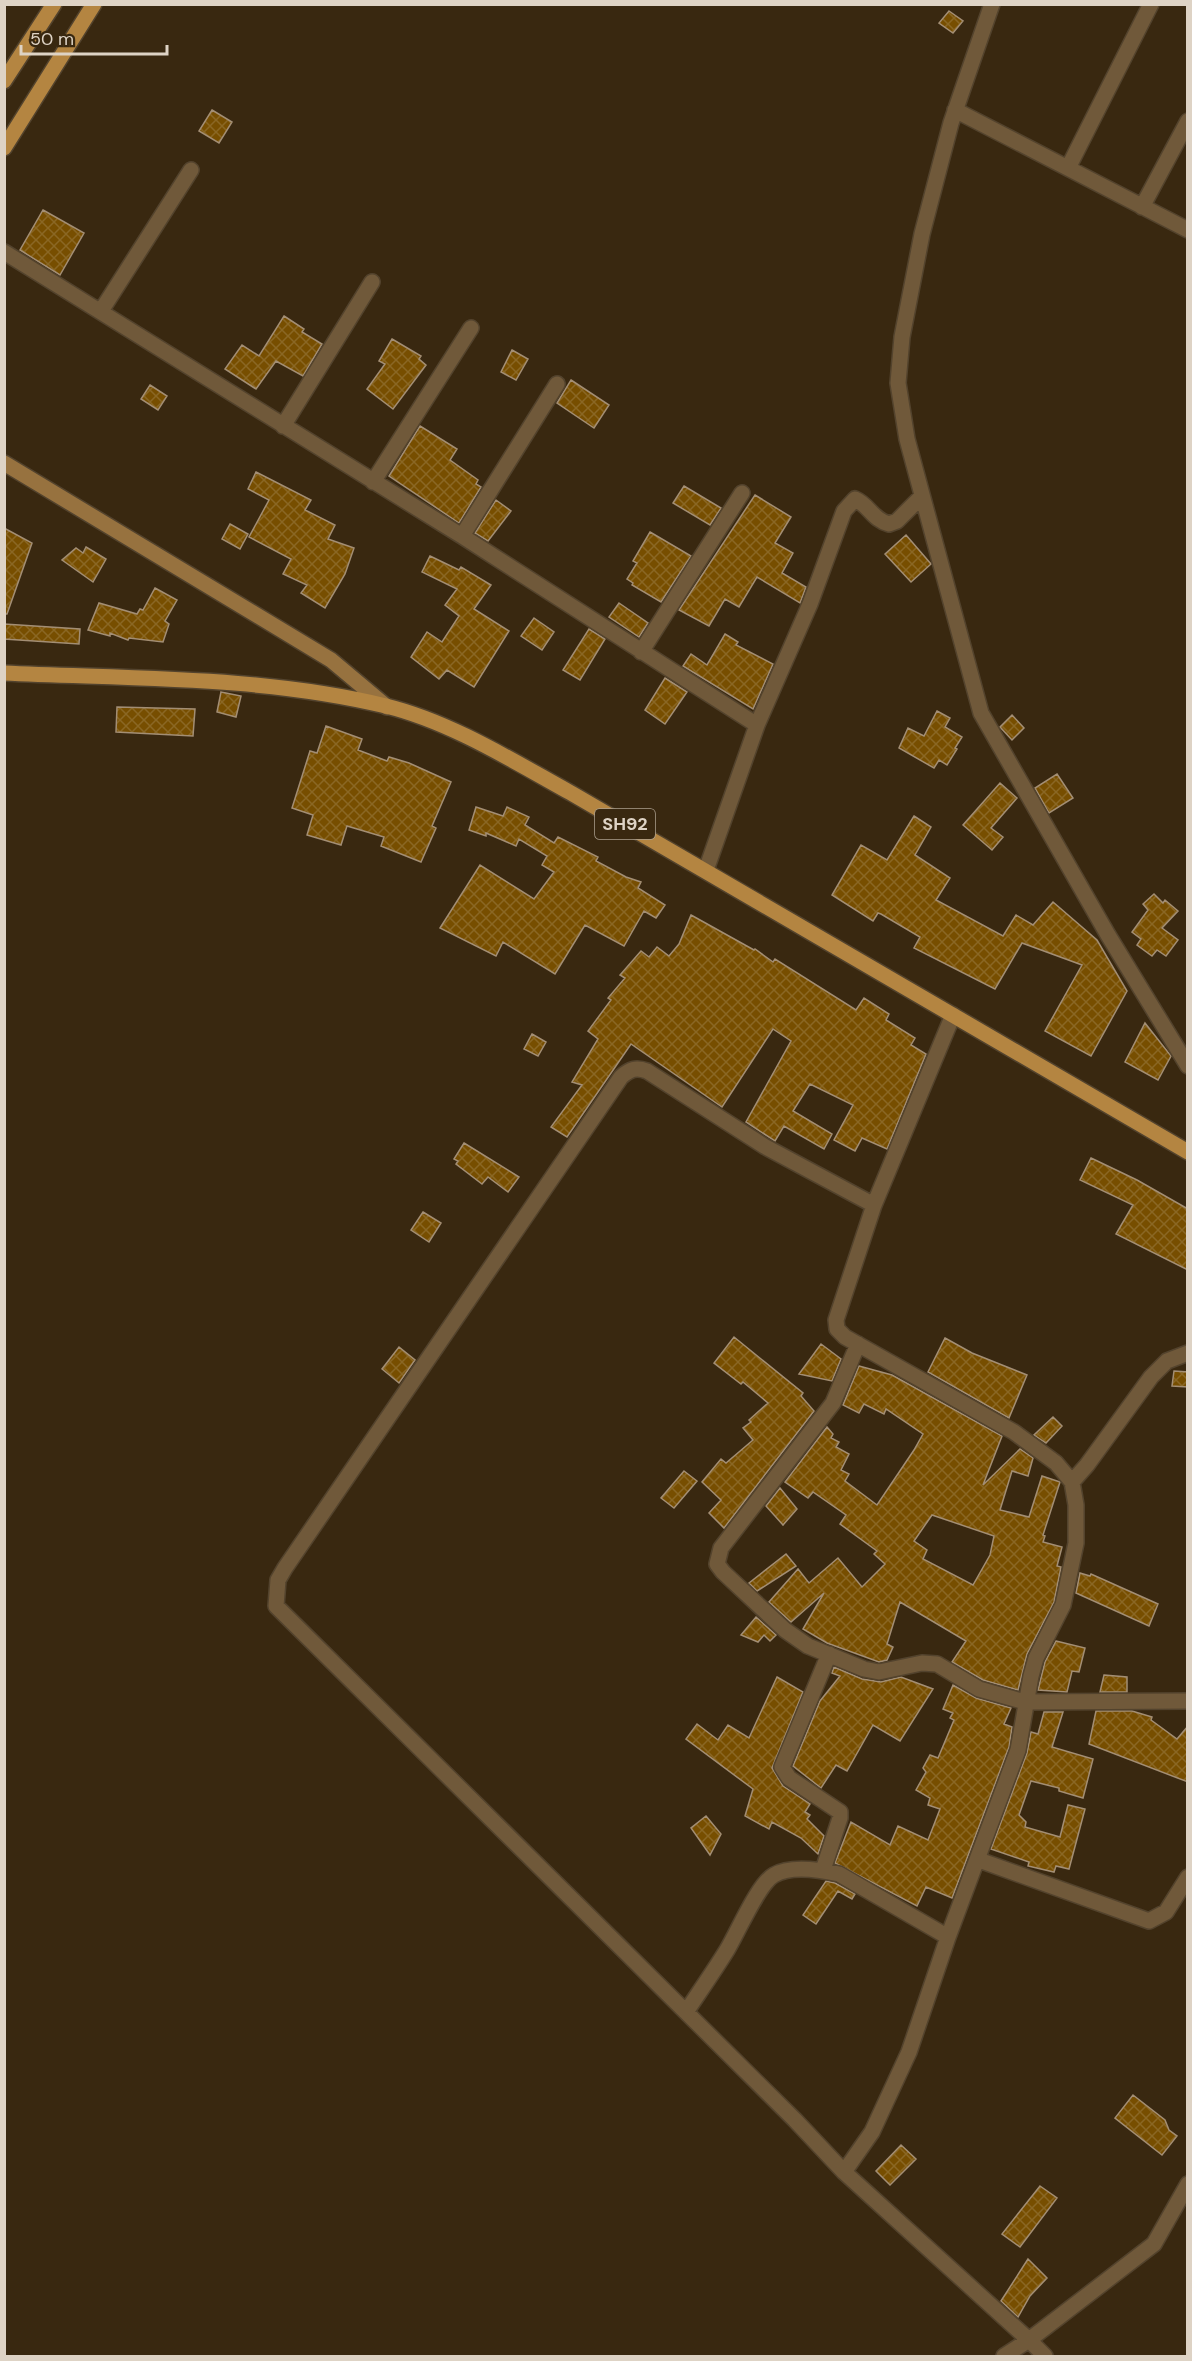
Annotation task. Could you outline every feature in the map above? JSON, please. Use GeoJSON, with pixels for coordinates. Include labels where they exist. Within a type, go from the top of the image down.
{"type":"FeatureCollection","features":[{"type":"Feature","properties":{"kind":"main road"},"geometry":{"type":"LineString","coordinates":[[4,81],[54,4]]}},
{"type":"Feature","properties":{"kind":"main road"},"geometry":{"type":"LineString","coordinates":[[4,148],[94,4]]}},
{"type":"Feature","properties":{"kind":"main road","name":"SH92"},"geometry":{"type":"LineString","coordinates":[[4,674],[265,687],[387,706],[452,731],[501,755],[706,870],[1188,1152]]}},
{"type":"Feature","properties":{"kind":"street"},"geometry":{"type":"LineString","coordinates":[[992,4],[955,110],[922,234],[902,337],[898,383],[908,439],[981,713],[1108,935],[1188,1066]]}},
{"type":"Feature","properties":{"kind":"street"},"geometry":{"type":"LineString","coordinates":[[1068,168],[1151,4]]}},
{"type":"Feature","properties":{"kind":"street"},"geometry":{"type":"LineString","coordinates":[[955,110],[1188,230]]}},
{"type":"Feature","properties":{"kind":"street"},"geometry":{"type":"LineString","coordinates":[[1142,207],[1188,121]]}},
{"type":"Feature","properties":{"kind":"street"},"geometry":{"type":"LineString","coordinates":[[101,311],[191,170]]}},
{"type":"Feature","properties":{"kind":"street"},"geometry":{"type":"LineString","coordinates":[[4,252],[462,536],[757,725]]}},
{"type":"Feature","properties":{"kind":"street"},"geometry":{"type":"LineString","coordinates":[[283,426],[372,282]]}},
{"type":"Feature","properties":{"kind":"street"},"geometry":{"type":"LineString","coordinates":[[373,482],[471,328]]}},
{"type":"Feature","properties":{"kind":"street"},"geometry":{"type":"LineString","coordinates":[[462,536],[557,384]]}},
{"type":"Feature","properties":{"kind":"street"},"geometry":{"type":"LineString","coordinates":[[4,463],[331,660],[387,706]]}},
{"type":"Feature","properties":{"kind":"street"},"geometry":{"type":"LineString","coordinates":[[641,652],[742,493]]}},
{"type":"Feature","properties":{"kind":"street"},"geometry":{"type":"LineString","coordinates":[[706,870],[757,725],[810,604],[850,502],[855,499],[861,502],[873,517],[889,524],[897,521],[922,496]]}},
{"type":"Feature","properties":{"kind":"street"},"geometry":{"type":"LineString","coordinates":[[844,2172],[872,2132],[909,2052],[948,1937],[979,1860],[1018,1750],[1025,1702],[1036,1658],[1063,1605],[1076,1543],[1076,1505],[1072,1482],[1056,1463],[1014,1432],[858,1344],[837,1329],[836,1320],[874,1205],[954,1015]]}},
{"type":"Feature","properties":{"kind":"street"},"geometry":{"type":"LineString","coordinates":[[874,1205],[764,1146],[647,1071],[638,1068],[629,1070],[621,1077],[278,1580],[276,1606],[795,2120],[844,2172],[1045,2356]]}},
{"type":"Feature","properties":{"kind":"street"},"geometry":{"type":"LineString","coordinates":[[858,1344],[833,1403],[777,1473],[717,1557],[717,1564],[723,1572],[785,1630],[808,1646],[864,1669],[879,1672],[922,1663],[937,1664],[980,1689],[1025,1702],[1188,1701]]}},
{"type":"Feature","properties":{"kind":"street"},"geometry":{"type":"LineString","coordinates":[[1072,1482],[1151,1377],[1167,1361],[1188,1353]]}},
{"type":"Feature","properties":{"kind":"street"},"geometry":{"type":"LineString","coordinates":[[823,1870],[840,1812],[789,1778],[782,1767],[829,1654]]}},
{"type":"Feature","properties":{"kind":"street"},"geometry":{"type":"LineString","coordinates":[[979,1860],[1149,1921],[1166,1912],[1188,1877]]}},
{"type":"Feature","properties":{"kind":"street"},"geometry":{"type":"LineString","coordinates":[[686,2012],[773,1875],[786,1871],[823,1870],[839,1874],[948,1937]]}},
{"type":"Feature","properties":{"kind":"street"},"geometry":{"type":"LineString","coordinates":[[1004,2356],[1029,2340],[1154,2244],[1188,2184]]}},
{"type":"Feature","properties":{"kind":"building"},"geometry":{"type":"Polygon","coordinates":[[[949,11],[963,21],[953,33],[939,23],[949,11]]]}},
{"type":"Feature","properties":{"kind":"building"},"geometry":{"type":"Polygon","coordinates":[[[212,110],[232,122],[219,143],[199,131],[212,110]]]}},
{"type":"Feature","properties":{"kind":"building"},"geometry":{"type":"Polygon","coordinates":[[[43,210],[84,233],[60,275],[20,250],[43,210]]]}},
{"type":"Feature","properties":{"kind":"building"},"geometry":{"type":"Polygon","coordinates":[[[284,316],[304,329],[302,332],[322,344],[303,376],[276,361],[256,389],[225,369],[242,345],[259,356],[284,316]]]}},
{"type":"Feature","properties":{"kind":"building"},"geometry":{"type":"Polygon","coordinates":[[[392,339],[421,356],[419,359],[426,365],[393,409],[367,389],[385,364],[379,361],[392,339]]]}},
{"type":"Feature","properties":{"kind":"building"},"geometry":{"type":"Polygon","coordinates":[[[512,350],[528,359],[516,380],[501,372],[512,350]]]}},
{"type":"Feature","properties":{"kind":"building"},"geometry":{"type":"Polygon","coordinates":[[[571,380],[609,405],[594,428],[557,403],[571,380]]]}},
{"type":"Feature","properties":{"kind":"building"},"geometry":{"type":"Polygon","coordinates":[[[150,385],[167,396],[158,410],[141,399],[150,385]]]}},
{"type":"Feature","properties":{"kind":"building"},"geometry":{"type":"Polygon","coordinates":[[[420,426],[457,449],[450,460],[478,480],[476,484],[481,487],[459,523],[389,476],[420,426]]]}},
{"type":"Feature","properties":{"kind":"building"},"geometry":{"type":"Polygon","coordinates":[[[256,472],[311,500],[305,510],[335,525],[328,539],[354,548],[345,574],[325,608],[301,593],[307,585],[283,574],[291,559],[249,537],[269,500],[248,489],[256,472]]]}},
{"type":"Feature","properties":{"kind":"building"},"geometry":{"type":"Polygon","coordinates":[[[684,486],[721,508],[710,525],[673,503],[684,486]]]}},
{"type":"Feature","properties":{"kind":"building"},"geometry":{"type":"Polygon","coordinates":[[[755,495],[791,517],[775,543],[793,553],[782,573],[806,587],[800,603],[757,577],[739,607],[725,599],[709,626],[679,610],[755,495]]]}},
{"type":"Feature","properties":{"kind":"building"},"geometry":{"type":"Polygon","coordinates":[[[496,500],[511,511],[488,541],[475,533],[496,500]]]}},
{"type":"Feature","properties":{"kind":"building"},"geometry":{"type":"Polygon","coordinates":[[[230,524],[248,534],[240,549],[222,539],[230,524]]]}},
{"type":"Feature","properties":{"kind":"building"},"geometry":{"type":"Polygon","coordinates":[[[4,528],[32,543],[7,614],[4,614],[4,528]]]}},
{"type":"Feature","properties":{"kind":"building"},"geometry":{"type":"Polygon","coordinates":[[[650,532],[691,556],[661,602],[632,585],[633,583],[627,579],[637,563],[633,561],[650,532]]]}},
{"type":"Feature","properties":{"kind":"building"},"geometry":{"type":"Polygon","coordinates":[[[906,535],[931,564],[911,582],[885,554],[906,535]]]}},
{"type":"Feature","properties":{"kind":"building"},"geometry":{"type":"Polygon","coordinates":[[[86,547],[106,559],[93,582],[62,560],[76,548],[83,553],[86,547]]]}},
{"type":"Feature","properties":{"kind":"building"},"geometry":{"type":"Polygon","coordinates":[[[430,556],[459,570],[461,567],[491,585],[474,609],[509,631],[474,687],[447,670],[439,679],[411,657],[427,632],[442,642],[459,616],[445,605],[457,589],[422,572],[430,556]]]}},
{"type":"Feature","properties":{"kind":"building"},"geometry":{"type":"Polygon","coordinates":[[[155,588],[177,600],[165,621],[169,624],[163,642],[129,638],[128,640],[110,633],[110,636],[88,630],[99,603],[137,614],[140,609],[143,610],[155,588]]]}},
{"type":"Feature","properties":{"kind":"building"},"geometry":{"type":"Polygon","coordinates":[[[619,603],[648,623],[639,637],[609,617],[619,603]]]}},
{"type":"Feature","properties":{"kind":"building"},"geometry":{"type":"Polygon","coordinates":[[[534,618],[554,632],[542,650],[521,636],[534,618]]]}},
{"type":"Feature","properties":{"kind":"building"},"geometry":{"type":"Polygon","coordinates":[[[4,624],[80,629],[79,644],[4,639],[4,624]]]}},
{"type":"Feature","properties":{"kind":"building"},"geometry":{"type":"Polygon","coordinates":[[[589,629],[605,639],[580,680],[563,670],[589,629]]]}},
{"type":"Feature","properties":{"kind":"building"},"geometry":{"type":"Polygon","coordinates":[[[725,634],[738,642],[736,645],[773,664],[753,709],[683,666],[691,654],[707,665],[725,634]]]}},
{"type":"Feature","properties":{"kind":"building"},"geometry":{"type":"Polygon","coordinates":[[[665,678],[687,692],[665,724],[645,710],[665,678]]]}},
{"type":"Feature","properties":{"kind":"building"},"geometry":{"type":"Polygon","coordinates":[[[221,692],[241,696],[236,717],[217,712],[221,692]]]}},
{"type":"Feature","properties":{"kind":"building"},"geometry":{"type":"Polygon","coordinates":[[[117,707],[195,709],[193,736],[116,732],[117,707]]]}},
{"type":"Feature","properties":{"kind":"building"},"geometry":{"type":"Polygon","coordinates":[[[937,711],[950,718],[945,727],[962,737],[947,765],[939,760],[934,768],[899,748],[908,728],[924,736],[937,711]]]}},
{"type":"Feature","properties":{"kind":"building"},"geometry":{"type":"Polygon","coordinates":[[[1012,715],[1024,728],[1012,740],[1000,727],[1012,715]]]}},
{"type":"Feature","properties":{"kind":"building"},"geometry":{"type":"Polygon","coordinates":[[[326,726],[362,739],[358,750],[387,761],[389,757],[409,763],[451,782],[432,826],[436,828],[421,862],[381,846],[384,837],[347,826],[341,845],[307,835],[313,815],[292,808],[310,751],[317,753],[326,726]]]}},
{"type":"Feature","properties":{"kind":"building"},"geometry":{"type":"Polygon","coordinates":[[[1057,774],[1073,798],[1049,813],[1035,788],[1057,774]]]}},
{"type":"Feature","properties":{"kind":"building"},"geometry":{"type":"Polygon","coordinates":[[[1000,783],[1017,798],[991,828],[1003,837],[992,850],[963,825],[1000,783]]]}},
{"type":"Feature","properties":{"kind":"building"},"geometry":{"type":"Polygon","coordinates":[[[476,807],[503,816],[507,807],[529,817],[525,825],[554,843],[558,837],[598,857],[596,861],[626,877],[641,882],[638,888],[665,905],[656,918],[644,911],[624,946],[585,925],[555,974],[503,942],[496,956],[440,928],[480,865],[534,899],[554,872],[542,865],[547,856],[519,839],[516,846],[486,833],[486,836],[469,830],[476,807]]]}},
{"type":"Feature","properties":{"kind":"building"},"geometry":{"type":"Polygon","coordinates":[[[914,816],[931,827],[915,855],[950,878],[936,900],[1003,936],[1016,915],[1033,925],[1053,902],[1097,940],[1127,991],[1091,1056],[1045,1031],[1082,965],[1022,943],[995,989],[914,948],[920,937],[881,914],[878,913],[873,921],[832,895],[861,845],[887,860],[914,816]]]}},
{"type":"Feature","properties":{"kind":"building"},"geometry":{"type":"Polygon","coordinates":[[[1154,894],[1163,903],[1165,900],[1178,911],[1162,928],[1178,940],[1166,956],[1157,950],[1152,956],[1137,945],[1141,939],[1132,932],[1148,910],[1143,904],[1154,894]]]}},
{"type":"Feature","properties":{"kind":"building"},"geometry":{"type":"Polygon","coordinates":[[[691,915],[755,949],[773,962],[775,959],[856,1010],[864,998],[889,1014],[886,1020],[915,1038],[911,1045],[926,1054],[887,1149],[862,1138],[855,1151],[834,1140],[853,1105],[810,1084],[793,1111],[832,1134],[824,1149],[784,1126],[775,1141],[746,1122],[791,1041],[773,1029],[722,1107],[631,1044],[567,1137],[551,1127],[582,1085],[572,1082],[598,1039],[588,1031],[611,1000],[608,998],[625,978],[620,975],[641,951],[649,957],[657,947],[669,956],[679,944],[691,915]]]}},
{"type":"Feature","properties":{"kind":"building"},"geometry":{"type":"Polygon","coordinates":[[[1145,1023],[1171,1056],[1158,1080],[1125,1062],[1145,1023]]]}},
{"type":"Feature","properties":{"kind":"building"},"geometry":{"type":"Polygon","coordinates":[[[532,1034],[546,1042],[538,1056],[524,1049],[532,1034]]]}},
{"type":"Feature","properties":{"kind":"building"},"geometry":{"type":"Polygon","coordinates":[[[464,1143],[519,1177],[508,1192],[488,1177],[482,1184],[456,1164],[458,1161],[454,1159],[464,1143]]]}},
{"type":"Feature","properties":{"kind":"building"},"geometry":{"type":"Polygon","coordinates":[[[1091,1158],[1137,1180],[1188,1209],[1188,1270],[1116,1234],[1133,1205],[1080,1180],[1091,1158]]]}},
{"type":"Feature","properties":{"kind":"building"},"geometry":{"type":"Polygon","coordinates":[[[423,1212],[441,1223],[429,1242],[411,1230],[423,1212]]]}},
{"type":"Feature","properties":{"kind":"building"},"geometry":{"type":"Polygon","coordinates":[[[734,1337],[803,1393],[801,1396],[814,1411],[724,1528],[709,1513],[721,1500],[702,1482],[721,1459],[726,1463],[753,1440],[743,1428],[768,1403],[743,1382],[741,1384],[714,1363],[734,1337]]]}},
{"type":"Feature","properties":{"kind":"building"},"geometry":{"type":"Polygon","coordinates":[[[945,1338],[972,1353],[1027,1375],[1009,1418],[928,1372],[945,1338]]]}},
{"type":"Feature","properties":{"kind":"building"},"geometry":{"type":"Polygon","coordinates":[[[821,1344],[841,1359],[832,1381],[799,1374],[821,1344]]]}},
{"type":"Feature","properties":{"kind":"building"},"geometry":{"type":"Polygon","coordinates":[[[399,1347],[415,1360],[399,1383],[382,1369],[399,1347]]]}},
{"type":"Feature","properties":{"kind":"building"},"geometry":{"type":"Polygon","coordinates":[[[859,1366],[892,1375],[1002,1436],[983,1485],[1020,1449],[1033,1458],[1028,1476],[1012,1471],[1000,1510],[1029,1517],[1042,1476],[1060,1482],[1043,1535],[1045,1536],[1043,1542],[1062,1547],[1057,1566],[1061,1567],[1054,1602],[1027,1654],[1018,1690],[983,1680],[952,1662],[966,1641],[900,1602],[887,1644],[893,1647],[887,1660],[879,1662],[827,1643],[803,1629],[824,1593],[791,1622],[769,1602],[798,1569],[809,1583],[838,1558],[862,1587],[885,1564],[874,1554],[877,1551],[840,1524],[846,1515],[813,1492],[808,1498],[785,1482],[827,1427],[833,1434],[831,1438],[839,1442],[836,1447],[849,1454],[841,1470],[849,1474],[845,1481],[877,1505],[923,1434],[886,1409],[884,1414],[864,1404],[859,1413],[843,1405],[859,1366]],[[932,1515],[914,1541],[927,1550],[923,1559],[973,1585],[990,1555],[994,1536],[932,1515]]]}},
{"type":"Feature","properties":{"kind":"building"},"geometry":{"type":"Polygon","coordinates":[[[1174,1371],[1188,1372],[1188,1387],[1172,1386],[1174,1371]]]}},
{"type":"Feature","properties":{"kind":"building"},"geometry":{"type":"Polygon","coordinates":[[[1053,1417],[1062,1426],[1046,1443],[1034,1435],[1053,1417]]]}},
{"type":"Feature","properties":{"kind":"building"},"geometry":{"type":"Polygon","coordinates":[[[684,1471],[697,1481],[674,1508],[661,1498],[684,1471]]]}},
{"type":"Feature","properties":{"kind":"building"},"geometry":{"type":"Polygon","coordinates":[[[780,1488],[797,1509],[783,1525],[766,1506],[780,1488]]]}},
{"type":"Feature","properties":{"kind":"building"},"geometry":{"type":"Polygon","coordinates":[[[786,1554],[796,1566],[757,1591],[749,1583],[786,1554]]]}},
{"type":"Feature","properties":{"kind":"building"},"geometry":{"type":"Polygon","coordinates":[[[1080,1573],[1090,1576],[1091,1574],[1158,1604],[1149,1626],[1076,1593],[1080,1573]]]}},
{"type":"Feature","properties":{"kind":"building"},"geometry":{"type":"Polygon","coordinates":[[[756,1617],[776,1635],[770,1641],[764,1635],[758,1642],[741,1635],[756,1617]]]}},
{"type":"Feature","properties":{"kind":"building"},"geometry":{"type":"Polygon","coordinates":[[[1056,1641],[1085,1648],[1079,1672],[1072,1671],[1067,1692],[1038,1690],[1045,1662],[1056,1641]]]}},
{"type":"Feature","properties":{"kind":"building"},"geometry":{"type":"Polygon","coordinates":[[[834,1667],[862,1679],[881,1682],[901,1677],[933,1689],[900,1741],[873,1725],[847,1771],[836,1765],[821,1788],[793,1766],[820,1701],[840,1676],[832,1673],[834,1667]]]}},
{"type":"Feature","properties":{"kind":"building"},"geometry":{"type":"Polygon","coordinates":[[[1104,1675],[1127,1677],[1127,1692],[1100,1692],[1104,1675]]]}},
{"type":"Feature","properties":{"kind":"building"},"geometry":{"type":"Polygon","coordinates":[[[777,1677],[803,1692],[772,1768],[783,1786],[810,1804],[805,1812],[810,1815],[807,1819],[824,1836],[818,1854],[801,1838],[772,1822],[769,1829],[745,1816],[753,1789],[686,1739],[697,1724],[718,1740],[728,1725],[749,1738],[777,1677]]]}},
{"type":"Feature","properties":{"kind":"building"},"geometry":{"type":"Polygon","coordinates":[[[953,1685],[976,1698],[1011,1708],[1004,1724],[1012,1727],[1009,1747],[952,1898],[926,1887],[917,1906],[835,1863],[851,1822],[890,1845],[898,1826],[928,1840],[940,1809],[928,1805],[930,1798],[916,1790],[926,1772],[923,1768],[930,1755],[938,1758],[954,1720],[950,1718],[953,1713],[943,1709],[953,1685]]]}},
{"type":"Feature","properties":{"kind":"building"},"geometry":{"type":"Polygon","coordinates":[[[1096,1711],[1132,1711],[1152,1717],[1151,1720],[1177,1739],[1188,1726],[1188,1782],[1089,1744],[1096,1711]]]}},
{"type":"Feature","properties":{"kind":"building"},"geometry":{"type":"Polygon","coordinates":[[[1044,1712],[1063,1712],[1052,1747],[1093,1759],[1083,1798],[1059,1791],[1059,1788],[1031,1781],[1019,1815],[1026,1822],[1025,1827],[1060,1837],[1068,1805],[1085,1809],[1069,1869],[1056,1866],[1054,1872],[1028,1866],[1029,1862],[991,1849],[1027,1753],[1031,1732],[1038,1734],[1044,1712]]]}},
{"type":"Feature","properties":{"kind":"building"},"geometry":{"type":"Polygon","coordinates":[[[706,1816],[721,1834],[710,1855],[691,1828],[706,1816]]]}},
{"type":"Feature","properties":{"kind":"building"},"geometry":{"type":"Polygon","coordinates":[[[826,1881],[835,1883],[855,1894],[852,1899],[838,1891],[816,1924],[803,1915],[826,1881]]]}},
{"type":"Feature","properties":{"kind":"building"},"geometry":{"type":"Polygon","coordinates":[[[1133,2095],[1165,2120],[1169,2130],[1177,2136],[1162,2155],[1115,2118],[1133,2095]]]}},
{"type":"Feature","properties":{"kind":"building"},"geometry":{"type":"Polygon","coordinates":[[[901,2145],[916,2159],[890,2185],[876,2171],[901,2145]]]}},
{"type":"Feature","properties":{"kind":"building"},"geometry":{"type":"Polygon","coordinates":[[[1040,2186],[1057,2198],[1020,2247],[1002,2234],[1040,2186]]]}},
{"type":"Feature","properties":{"kind":"building"},"geometry":{"type":"Polygon","coordinates":[[[1028,2259],[1047,2278],[1030,2296],[1018,2317],[1001,2301],[1028,2259]]]}}]}
